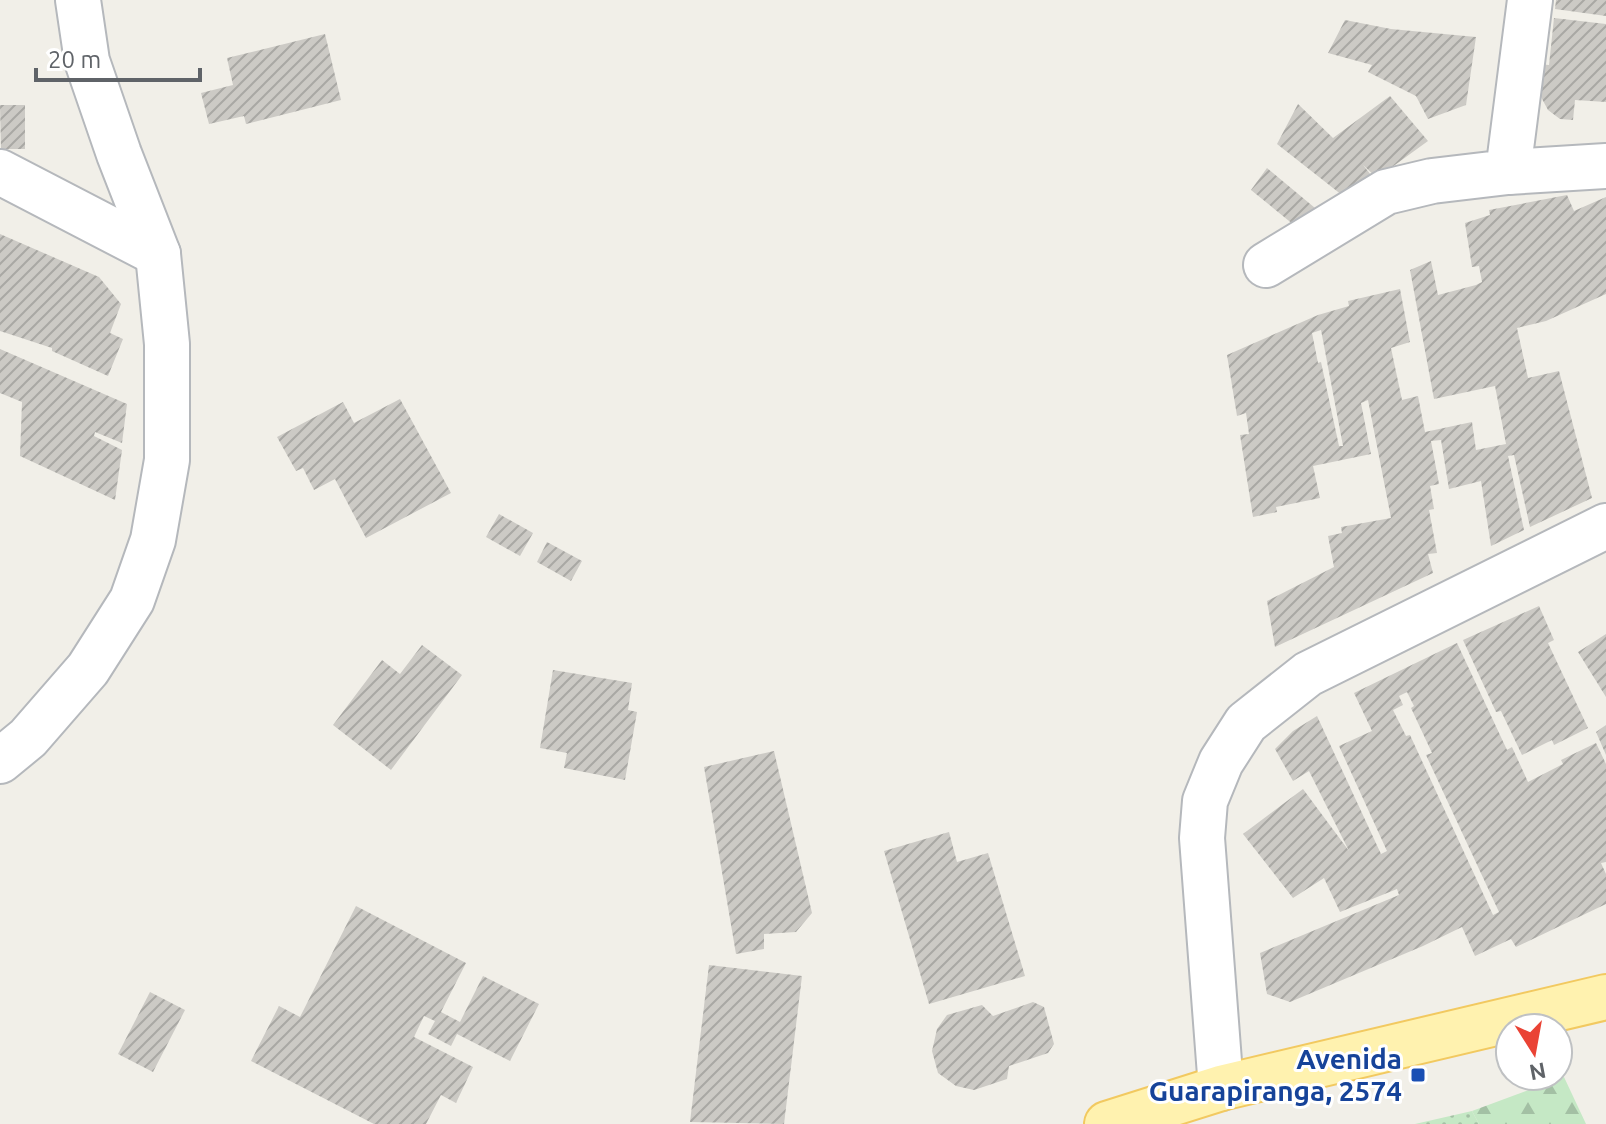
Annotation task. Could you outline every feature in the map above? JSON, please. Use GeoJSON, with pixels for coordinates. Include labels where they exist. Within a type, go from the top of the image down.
{"type":"FeatureCollection","features":[{"type":"Feature","properties":{"kind":"main road"},"geometry":{"type":"LineString","coordinates":[[1107,1124],[1221,1088],[1605,1000]]}},
{"type":"Feature","properties":{"kind":"street"},"geometry":{"type":"LineString","coordinates":[[0,761],[28,738],[88,669],[132,600],[153,540],[167,460],[167,344],[158,254],[87,61],[78,0]]}},
{"type":"Feature","properties":{"kind":"street"},"geometry":{"type":"LineString","coordinates":[[1508,172],[1530,0]]}},
{"type":"Feature","properties":{"kind":"street"},"geometry":{"type":"LineString","coordinates":[[1266,265],[1386,192],[1432,181],[1508,172],[1606,166]]}},
{"type":"Feature","properties":{"kind":"street"},"geometry":{"type":"LineString","coordinates":[[0,172],[158,254]]}},
{"type":"Feature","properties":{"kind":"street"},"geometry":{"type":"LineString","coordinates":[[1221,1088],[1203,825],[1205,801],[1215,775],[1246,723],[1308,674],[1606,526]]}},
{"type":"Feature","properties":{"kind":"green space"},"geometry":{"type":"Polygon","coordinates":[[[1523,1092],[1571,1092],[1586,1124],[1479,1124],[1472,1111],[1523,1092]]]}},
{"type":"Feature","properties":{"kind":"green space"},"geometry":{"type":"Polygon","coordinates":[[[1472,1111],[1479,1124],[1415,1124],[1472,1111]]]}},
{"type":"Feature","properties":{"kind":"building"},"geometry":{"type":"Polygon","coordinates":[[[1556,0],[1606,0],[1606,16],[1555,9],[1556,0]]]}},
{"type":"Feature","properties":{"kind":"building"},"geometry":{"type":"Polygon","coordinates":[[[1554,18],[1606,24],[1606,102],[1575,100],[1573,120],[1560,119],[1548,110],[1541,97],[1540,64],[1549,65],[1554,18]]]}},
{"type":"Feature","properties":{"kind":"building"},"geometry":{"type":"Polygon","coordinates":[[[1345,20],[1391,29],[1476,37],[1466,105],[1428,119],[1416,96],[1368,72],[1372,65],[1328,53],[1345,20]]]}},
{"type":"Feature","properties":{"kind":"building"},"geometry":{"type":"Polygon","coordinates":[[[325,34],[341,100],[246,124],[244,116],[209,124],[201,93],[233,85],[227,58],[325,34]]]}},
{"type":"Feature","properties":{"kind":"building"},"geometry":{"type":"Polygon","coordinates":[[[1390,96],[1428,141],[1377,178],[1363,165],[1371,175],[1347,199],[1277,144],[1298,104],[1333,138],[1390,96]]]}},
{"type":"Feature","properties":{"kind":"building"},"geometry":{"type":"Polygon","coordinates":[[[0,105],[25,105],[25,149],[1,149],[0,105]]]}},
{"type":"Feature","properties":{"kind":"building"},"geometry":{"type":"Polygon","coordinates":[[[1267,168],[1327,218],[1305,234],[1251,190],[1267,168]]]}},
{"type":"Feature","properties":{"kind":"building"},"geometry":{"type":"Polygon","coordinates":[[[1567,195],[1574,211],[1606,197],[1606,294],[1546,321],[1517,328],[1528,378],[1559,371],[1592,498],[1530,527],[1514,455],[1508,456],[1524,530],[1491,546],[1481,481],[1449,489],[1441,440],[1431,441],[1439,484],[1430,486],[1434,509],[1429,510],[1437,553],[1428,554],[1433,573],[1275,647],[1267,601],[1334,567],[1328,536],[1342,533],[1341,527],[1391,518],[1368,400],[1361,403],[1371,454],[1313,466],[1320,498],[1276,507],[1277,512],[1253,517],[1240,435],[1249,434],[1246,413],[1237,416],[1227,355],[1318,315],[1349,306],[1348,301],[1400,289],[1410,342],[1391,348],[1402,400],[1418,396],[1425,432],[1472,422],[1476,450],[1506,444],[1495,386],[1434,399],[1410,270],[1431,261],[1438,295],[1482,282],[1479,266],[1472,267],[1465,223],[1490,215],[1489,210],[1567,195]],[[1321,330],[1312,333],[1339,446],[1343,446],[1321,330]]]}},
{"type":"Feature","properties":{"kind":"building"},"geometry":{"type":"Polygon","coordinates":[[[0,234],[99,277],[121,304],[110,333],[123,339],[108,376],[52,351],[52,348],[0,331],[0,234]]]}},
{"type":"Feature","properties":{"kind":"building"},"geometry":{"type":"Polygon","coordinates":[[[0,349],[127,404],[122,443],[95,432],[94,436],[122,450],[115,500],[20,456],[22,402],[0,393],[0,349]]]}},
{"type":"Feature","properties":{"kind":"building"},"geometry":{"type":"Polygon","coordinates":[[[400,399],[451,493],[366,538],[335,479],[314,490],[303,468],[296,471],[277,437],[343,402],[354,423],[400,399]]]}},
{"type":"Feature","properties":{"kind":"building"},"geometry":{"type":"Polygon","coordinates":[[[499,514],[533,533],[520,556],[486,537],[499,514]]]}},
{"type":"Feature","properties":{"kind":"building"},"geometry":{"type":"Polygon","coordinates":[[[547,542],[582,561],[571,581],[537,562],[547,542]]]}},
{"type":"Feature","properties":{"kind":"building"},"geometry":{"type":"Polygon","coordinates":[[[1539,606],[1554,640],[1548,643],[1588,728],[1554,745],[1552,740],[1522,755],[1501,711],[1496,712],[1463,640],[1539,606]]]}},
{"type":"Feature","properties":{"kind":"building"},"geometry":{"type":"Polygon","coordinates":[[[1606,634],[1606,697],[1578,652],[1606,634]]]}},
{"type":"Feature","properties":{"kind":"building"},"geometry":{"type":"Polygon","coordinates":[[[1457,643],[1507,750],[1512,747],[1528,782],[1563,764],[1561,760],[1596,743],[1606,764],[1606,862],[1601,863],[1606,874],[1606,904],[1516,947],[1511,939],[1475,956],[1462,927],[1290,1002],[1267,994],[1260,953],[1399,895],[1397,889],[1340,912],[1324,878],[1293,898],[1243,834],[1303,789],[1349,851],[1309,771],[1293,781],[1275,749],[1293,731],[1317,716],[1381,854],[1387,851],[1339,746],[1372,731],[1354,693],[1457,643]],[[1407,692],[1399,696],[1403,705],[1393,710],[1406,736],[1410,735],[1493,915],[1499,912],[1426,755],[1432,753],[1411,708],[1414,706],[1407,692]]]}},
{"type":"Feature","properties":{"kind":"building"},"geometry":{"type":"Polygon","coordinates":[[[422,645],[462,675],[391,770],[333,725],[382,660],[400,674],[422,645]]]}},
{"type":"Feature","properties":{"kind":"building"},"geometry":{"type":"Polygon","coordinates":[[[553,670],[632,683],[628,710],[637,712],[625,780],[564,768],[567,753],[540,748],[553,670]]]}},
{"type":"Feature","properties":{"kind":"building"},"geometry":{"type":"Polygon","coordinates":[[[1606,725],[1606,755],[1596,732],[1606,725]]]}},
{"type":"Feature","properties":{"kind":"building"},"geometry":{"type":"Polygon","coordinates":[[[774,751],[812,913],[796,932],[764,934],[764,949],[736,954],[704,767],[774,751]]]}},
{"type":"Feature","properties":{"kind":"building"},"geometry":{"type":"Polygon","coordinates":[[[949,832],[957,862],[988,853],[1025,976],[929,1004],[884,851],[949,832]]]}},
{"type":"Feature","properties":{"kind":"building"},"geometry":{"type":"Polygon","coordinates":[[[356,906],[466,963],[441,1012],[460,1022],[483,976],[539,1004],[510,1061],[457,1034],[451,1046],[428,1034],[435,1021],[424,1016],[414,1037],[473,1067],[456,1103],[441,1095],[426,1124],[374,1124],[251,1061],[279,1006],[300,1017],[356,906]]]}},
{"type":"Feature","properties":{"kind":"building"},"geometry":{"type":"Polygon","coordinates":[[[709,965],[802,976],[784,1124],[690,1122],[709,965]]]}},
{"type":"Feature","properties":{"kind":"building"},"geometry":{"type":"Polygon","coordinates":[[[150,992],[185,1010],[153,1072],[118,1054],[150,992]]]}},
{"type":"Feature","properties":{"kind":"building"},"geometry":{"type":"Polygon","coordinates":[[[1033,1002],[1044,1007],[1054,1044],[1048,1053],[1009,1066],[1007,1079],[974,1090],[956,1086],[938,1073],[932,1051],[937,1029],[947,1015],[982,1005],[993,1016],[1033,1002]]]}},
{"type":"Feature","properties":{"kind":"place","name":"Avenida Guarapiranga, 2574"},"geometry":{"type":"Point","coordinates":[1418,1075]}}]}
